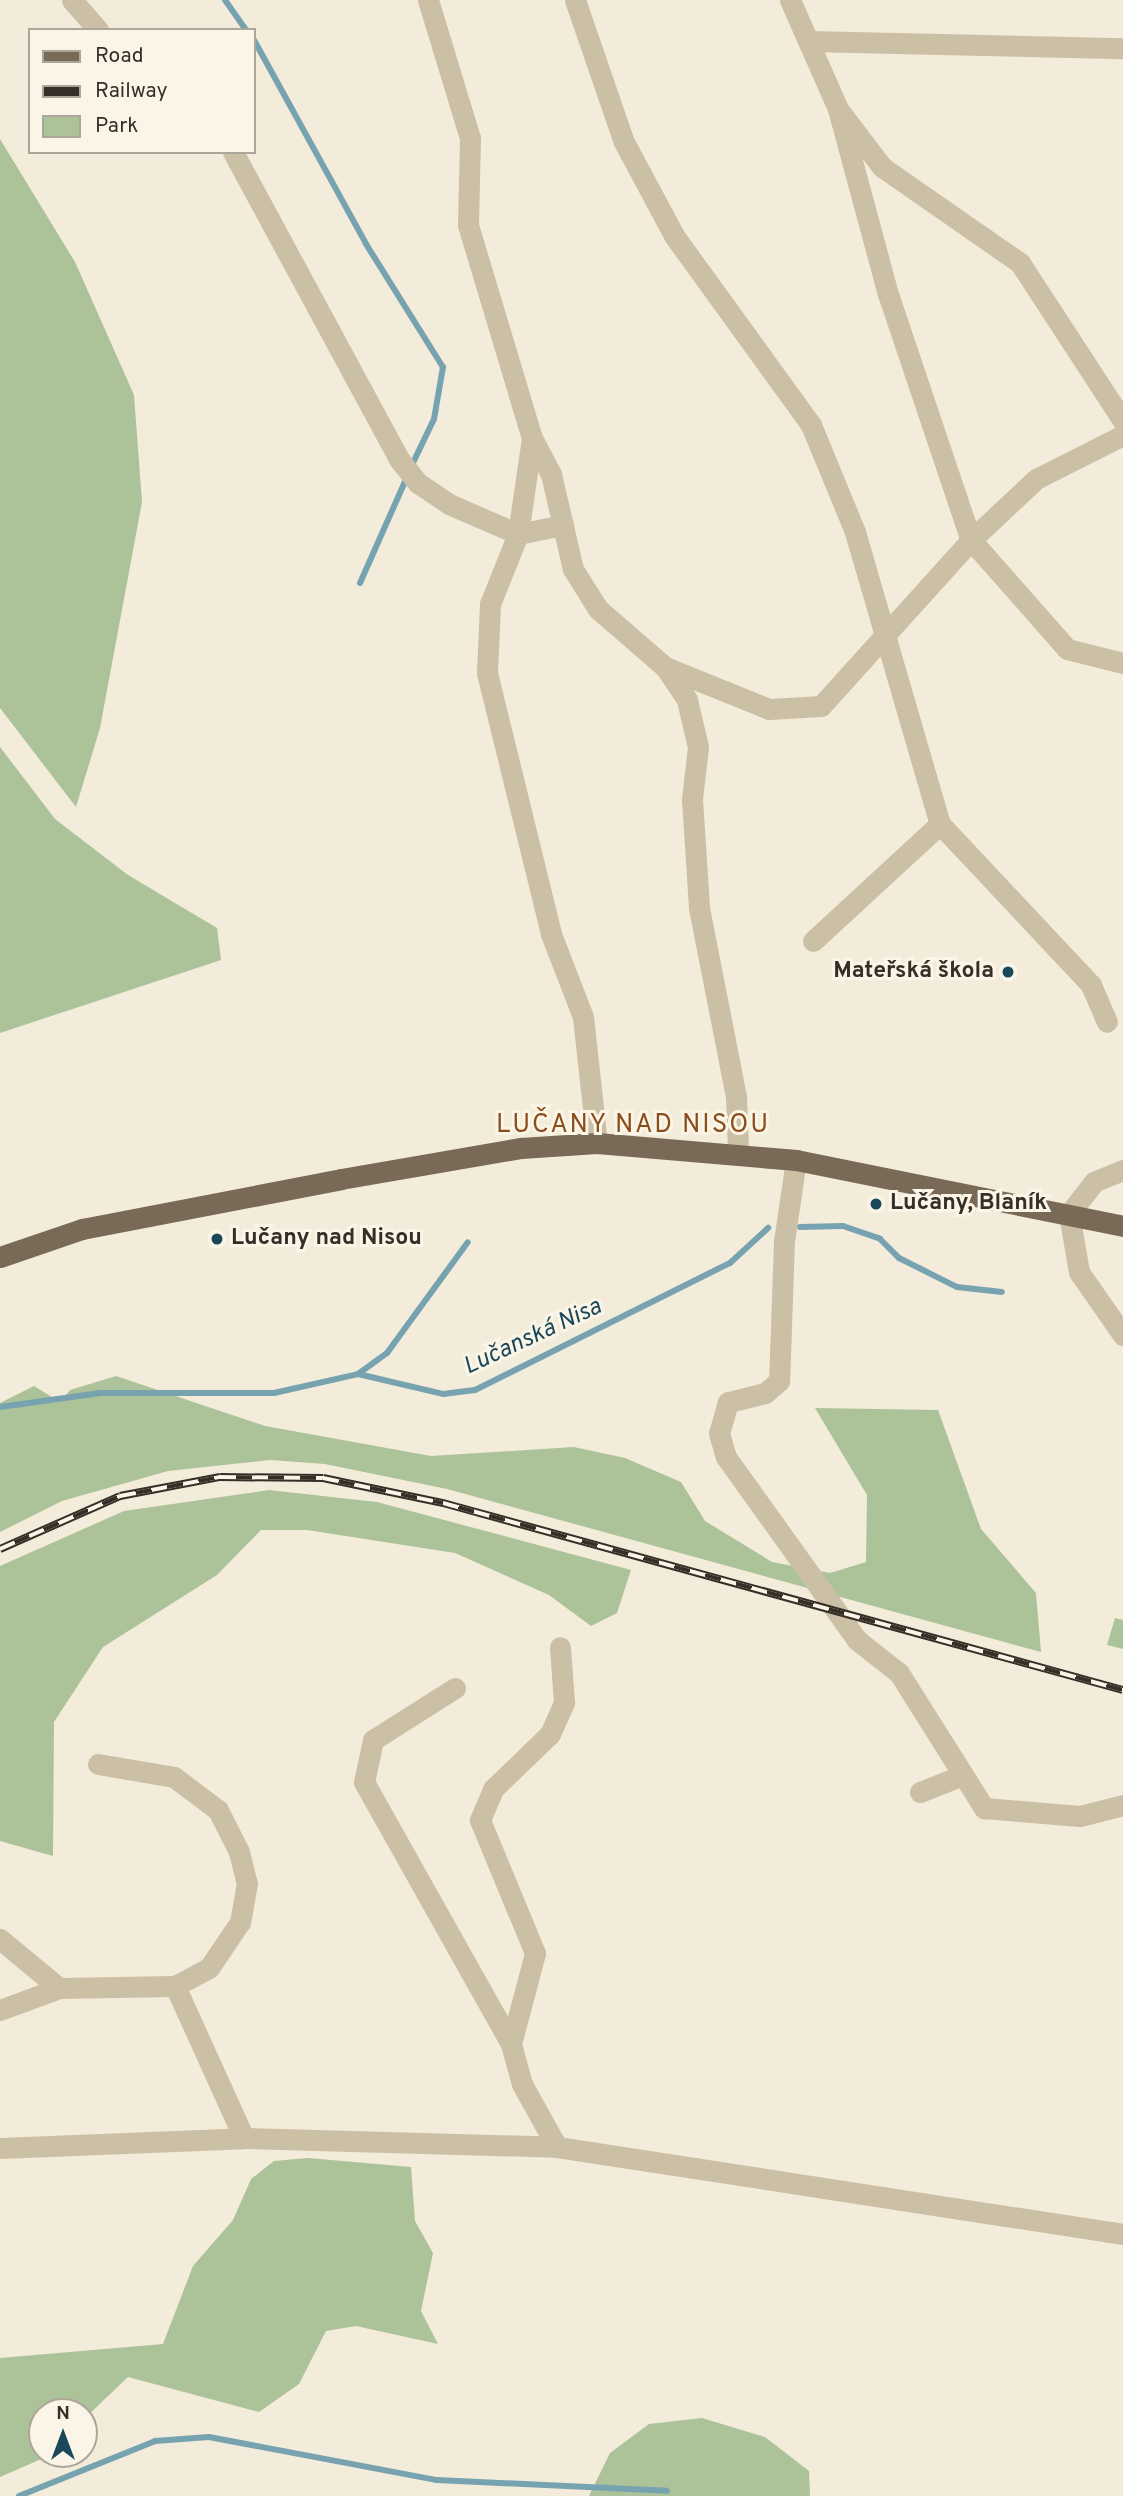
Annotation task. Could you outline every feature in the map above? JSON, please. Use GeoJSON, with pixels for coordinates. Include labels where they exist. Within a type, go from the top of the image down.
{"type":"FeatureCollection","features":[{"type":"Feature","properties":{"kind":"main road"},"geometry":{"type":"LineString","coordinates":[[0,1257],[82,1229],[341,1179],[521,1148],[597,1143],[738,1151],[796,1160],[1123,1226]]}},
{"type":"Feature","properties":{"kind":"street"},"geometry":{"type":"LineString","coordinates":[[72,0],[96,28]]}},
{"type":"Feature","properties":{"kind":"street"},"geometry":{"type":"LineString","coordinates":[[428,0],[470,138],[468,225],[532,438],[551,474],[573,569],[598,609],[665,667],[687,700],[698,747],[692,799],[699,908],[736,1096],[738,1151]]}},
{"type":"Feature","properties":{"kind":"street"},"geometry":{"type":"LineString","coordinates":[[575,0],[624,142],[675,237],[811,425],[855,532],[940,824],[1091,985],[1107,1022]]}},
{"type":"Feature","properties":{"kind":"street"},"geometry":{"type":"LineString","coordinates":[[790,0],[838,109],[888,294],[971,540],[1067,649],[1123,663]]}},
{"type":"Feature","properties":{"kind":"street"},"geometry":{"type":"LineString","coordinates":[[808,41],[1123,48]]}},
{"type":"Feature","properties":{"kind":"street"},"geometry":{"type":"LineString","coordinates":[[838,109],[882,167],[1020,263],[1123,421]]}},
{"type":"Feature","properties":{"kind":"street"},"geometry":{"type":"LineString","coordinates":[[234,154],[398,459],[449,504],[518,534],[563,525]]}},
{"type":"Feature","properties":{"kind":"street"},"geometry":{"type":"LineString","coordinates":[[665,667],[739,701],[797,712],[821,706],[885,639],[971,540],[1036,479],[1123,435]]}},
{"type":"Feature","properties":{"kind":"street"},"geometry":{"type":"LineString","coordinates":[[532,438],[518,534],[490,604],[487,673],[544,908],[583,1017],[597,1143]]}},
{"type":"Feature","properties":{"kind":"street"},"geometry":{"type":"LineString","coordinates":[[813,941],[940,824]]}},
{"type":"Feature","properties":{"kind":"street"},"geometry":{"type":"LineString","coordinates":[[796,1160],[784,1241],[779,1381],[773,1390],[728,1402],[719,1433],[726,1457],[858,1640],[900,1673],[984,1808],[1080,1816],[1123,1805]]}},
{"type":"Feature","properties":{"kind":"street"},"geometry":{"type":"LineString","coordinates":[[1123,1170],[1094,1182],[1069,1214],[1079,1272],[1123,1335]]}},
{"type":"Feature","properties":{"kind":"street"},"geometry":{"type":"LineString","coordinates":[[511,2044],[535,1953],[480,1820],[493,1789],[550,1734],[564,1702],[560,1647]]}},
{"type":"Feature","properties":{"kind":"street"},"geometry":{"type":"LineString","coordinates":[[455,1688],[373,1740],[364,1782],[511,2044],[522,2084],[558,2147]]}},
{"type":"Feature","properties":{"kind":"street"},"geometry":{"type":"LineString","coordinates":[[0,2010],[59,1988],[175,1986],[209,1968],[240,1922],[247,1883],[239,1852],[218,1810],[174,1776],[98,1764]]}},
{"type":"Feature","properties":{"kind":"street"},"geometry":{"type":"LineString","coordinates":[[920,1792],[963,1774]]}},
{"type":"Feature","properties":{"kind":"street"},"geometry":{"type":"LineString","coordinates":[[0,1939],[59,1988]]}},
{"type":"Feature","properties":{"kind":"street"},"geometry":{"type":"LineString","coordinates":[[175,1986],[244,2138]]}},
{"type":"Feature","properties":{"kind":"street"},"geometry":{"type":"LineString","coordinates":[[0,2148],[244,2138],[558,2147],[1123,2234]]}},
{"type":"Feature","properties":{"kind":"green space"},"geometry":{"type":"Polygon","coordinates":[[[0,139],[75,262],[134,395],[142,502],[100,728],[76,807],[0,708],[0,139]]]}},
{"type":"Feature","properties":{"kind":"green space"},"geometry":{"type":"Polygon","coordinates":[[[0,747],[55,819],[128,875],[217,928],[221,960],[0,1033],[0,747]]]}},
{"type":"Feature","properties":{"kind":"green space"},"geometry":{"type":"Polygon","coordinates":[[[116,1376],[265,1426],[431,1456],[574,1447],[625,1458],[681,1482],[705,1521],[772,1562],[830,1573],[866,1562],[867,1495],[815,1408],[938,1410],[981,1529],[1036,1593],[1041,1652],[447,1489],[325,1464],[270,1460],[168,1471],[62,1501],[0,1532],[0,1403],[34,1386],[60,1402],[70,1390],[116,1376]]]}},
{"type":"Feature","properties":{"kind":"green space"},"geometry":{"type":"Polygon","coordinates":[[[269,1490],[377,1502],[631,1570],[617,1613],[591,1626],[549,1595],[455,1553],[307,1530],[261,1530],[217,1575],[103,1647],[54,1722],[53,1856],[0,1841],[0,1566],[124,1511],[269,1490]]]}},
{"type":"Feature","properties":{"kind":"green space"},"geometry":{"type":"Polygon","coordinates":[[[1115,1618],[1123,1620],[1123,1649],[1107,1645],[1115,1618]]]}},
{"type":"Feature","properties":{"kind":"green space"},"geometry":{"type":"Polygon","coordinates":[[[308,2158],[411,2167],[415,2221],[433,2253],[421,2311],[438,2344],[356,2326],[326,2331],[299,2384],[259,2412],[128,2377],[98,2406],[98,2398],[28,2398],[28,2465],[0,2477],[0,2358],[163,2344],[193,2266],[233,2220],[251,2179],[274,2161],[308,2158]]]}},
{"type":"Feature","properties":{"kind":"green space"},"geometry":{"type":"Polygon","coordinates":[[[702,2418],[765,2437],[809,2471],[810,2496],[589,2496],[610,2453],[649,2424],[702,2418]]]}},
{"type":"Feature","properties":{"kind":"waterway"},"geometry":{"type":"LineString","coordinates":[[225,0],[245,28]]}},
{"type":"Feature","properties":{"kind":"waterway"},"geometry":{"type":"LineString","coordinates":[[256,44],[366,244],[443,367],[434,419],[411,467]]}},
{"type":"Feature","properties":{"kind":"waterway"},"geometry":{"type":"LineString","coordinates":[[360,583],[407,477]]}},
{"type":"Feature","properties":{"kind":"waterway","name":"Lučanská Nisa"},"geometry":{"type":"LineString","coordinates":[[800,1227],[843,1226],[880,1239],[899,1258],[957,1287],[1002,1292]]}},
{"type":"Feature","properties":{"kind":"waterway","name":"Lučanská Nisa"},"geometry":{"type":"LineString","coordinates":[[0,1407],[100,1393],[274,1393],[358,1374],[443,1394],[475,1390],[730,1263],[768,1228]]}},
{"type":"Feature","properties":{"kind":"waterway"},"geometry":{"type":"LineString","coordinates":[[358,1374],[387,1353],[468,1242]]}},
{"type":"Feature","properties":{"kind":"waterway"},"geometry":{"type":"LineString","coordinates":[[19,2496],[155,2441],[209,2437],[437,2480],[667,2491]]}},
{"type":"Feature","properties":{"kind":"railway"},"geometry":{"type":"LineString","coordinates":[[0,1549],[120,1496],[220,1477],[323,1478],[443,1503],[1123,1690]]}},
{"type":"Feature","properties":{"kind":"place","name":"Mateřská škola"},"geometry":{"type":"Point","coordinates":[1008,972]}},
{"type":"Feature","properties":{"kind":"place","name":"Lučany, Blaník"},"geometry":{"type":"Point","coordinates":[876,1204]}},
{"type":"Feature","properties":{"kind":"place","name":"Lučany nad Nisou"},"geometry":{"type":"Point","coordinates":[217,1239]}},
{"type":"Feature","properties":{"kind":"district","name":"LUČANY NAD NISOU"},"geometry":{"type":"Point","coordinates":[633,1126]}}]}
